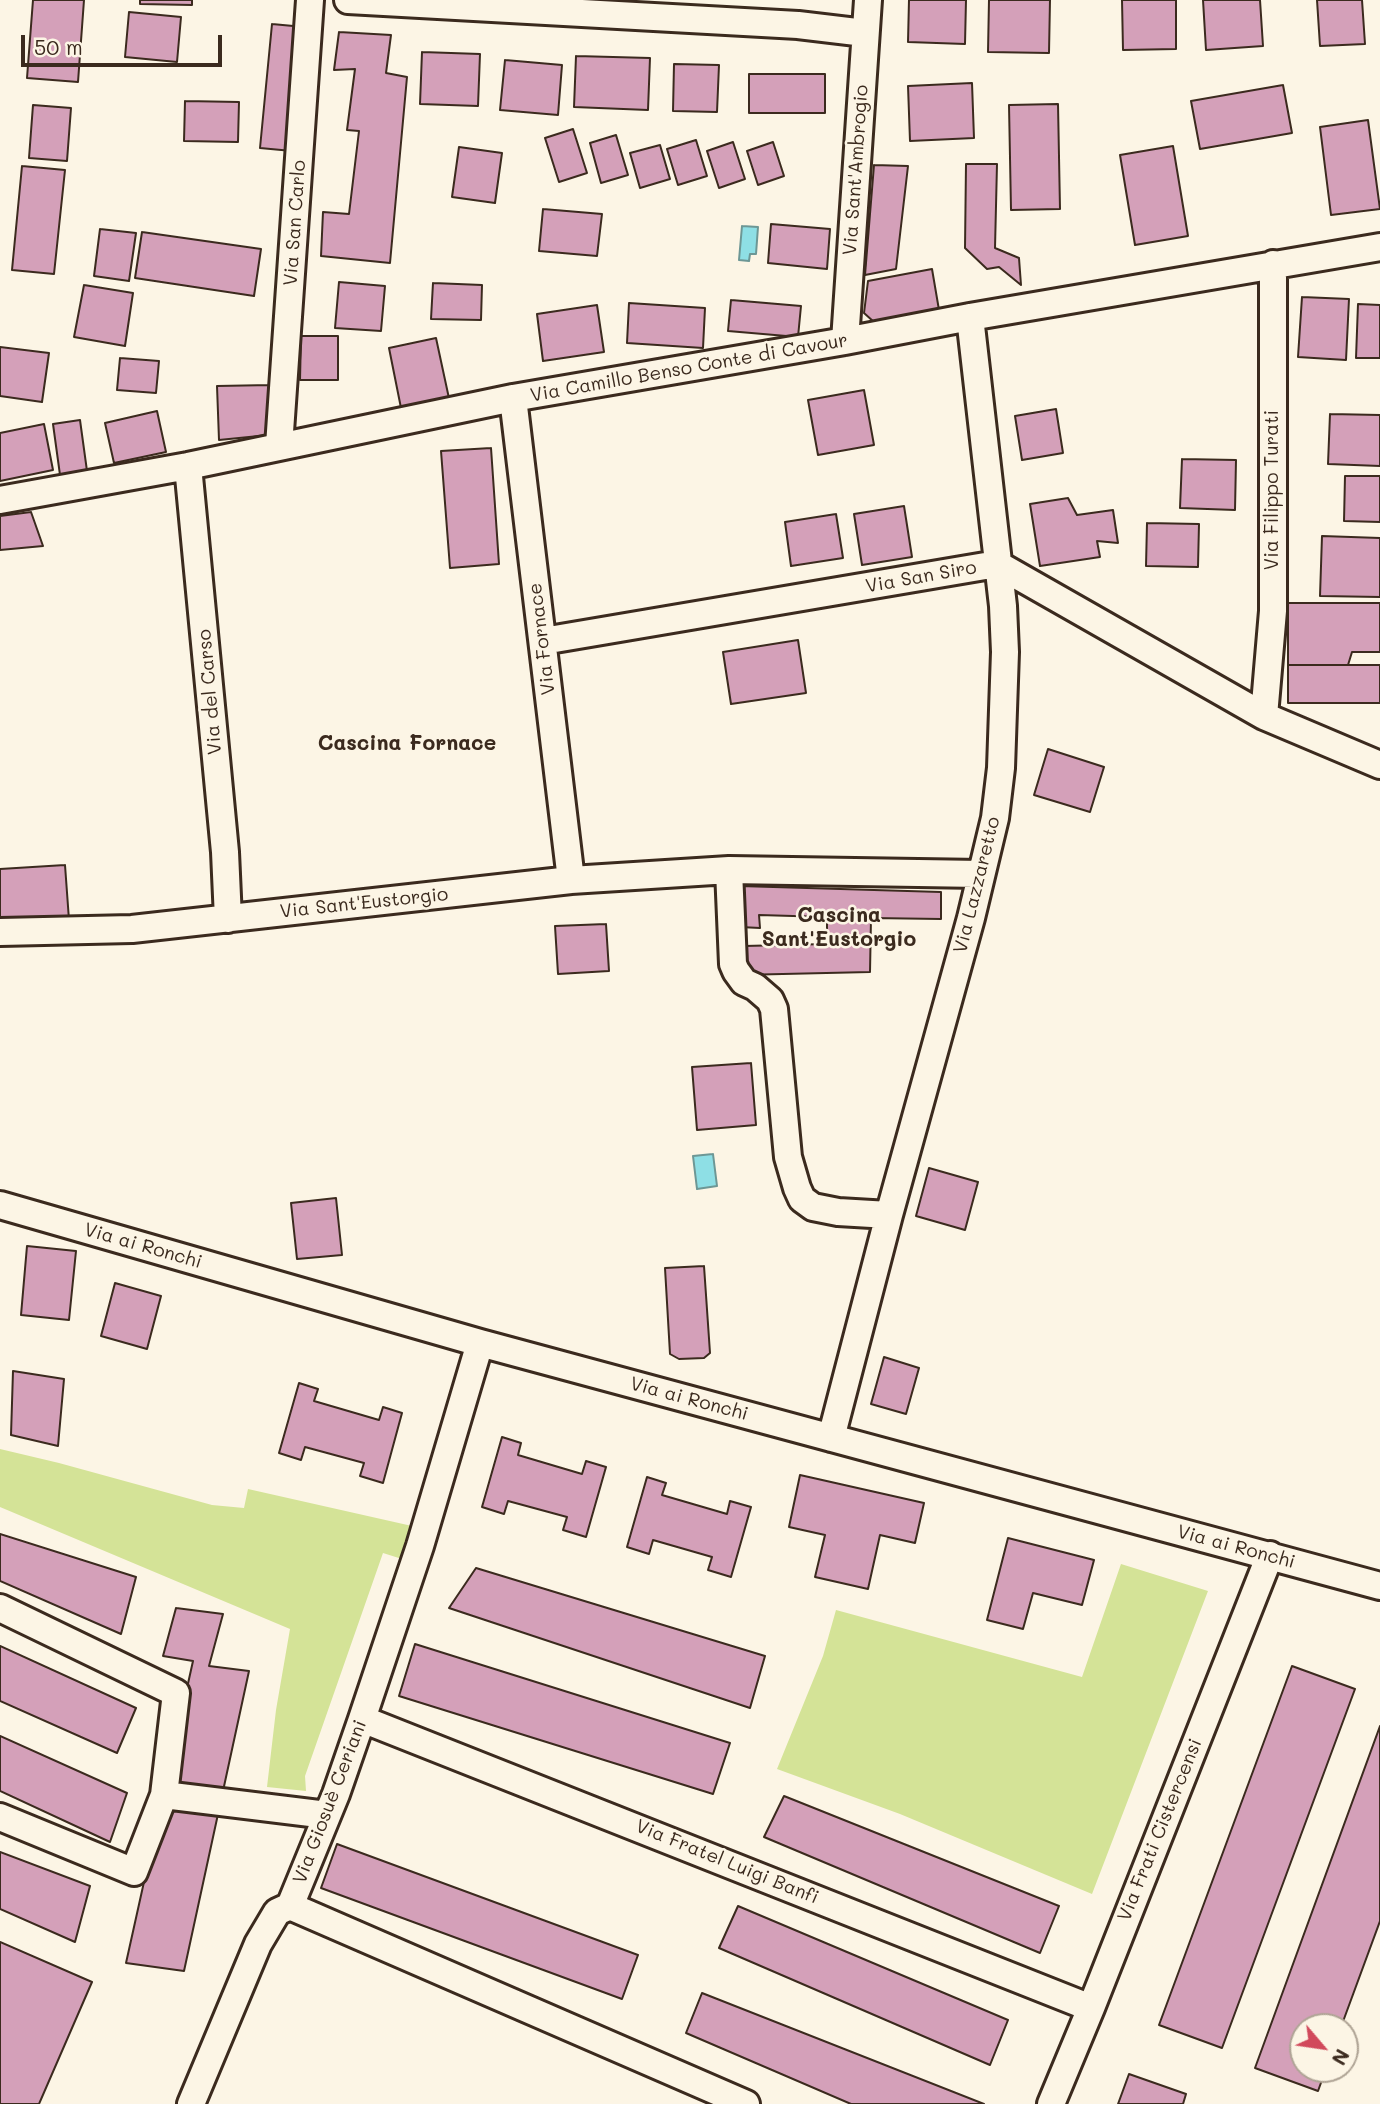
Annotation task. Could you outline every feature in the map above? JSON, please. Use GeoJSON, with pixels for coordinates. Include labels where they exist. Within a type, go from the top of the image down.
{"type":"FeatureCollection","features":[{"type":"Feature","properties":{"kind":"street","name":"Via San Carlo"},"geometry":{"type":"LineString","coordinates":[[279,446],[310,0]]}},
{"type":"Feature","properties":{"kind":"street"},"geometry":{"type":"LineString","coordinates":[[348,0],[798,25],[865,33]]}},
{"type":"Feature","properties":{"kind":"street","name":"Via Sant'Ambrogio"},"geometry":{"type":"LineString","coordinates":[[845,341],[868,0]]}},
{"type":"Feature","properties":{"kind":"street","name":"Via Camillo Benso Conte di Cavour"},"geometry":{"type":"LineString","coordinates":[[0,500],[188,466],[513,398],[1380,247]]}},
{"type":"Feature","properties":{"kind":"street","name":"Via Filippo Turati"},"geometry":{"type":"LineString","coordinates":[[1264,716],[1273,611],[1273,264]]}},
{"type":"Feature","properties":{"kind":"street","name":"Via Lazzaretto"},"geometry":{"type":"LineString","coordinates":[[831,1438],[971,918],[995,818],[1002,768],[1005,652],[1003,606],[970,317]]}},
{"type":"Feature","properties":{"kind":"street","name":"Via Fornace"},"geometry":{"type":"LineString","coordinates":[[513,398],[570,880]]}},
{"type":"Feature","properties":{"kind":"street","name":"Via del Carso"},"geometry":{"type":"LineString","coordinates":[[188,466],[225,852],[228,919]]}},
{"type":"Feature","properties":{"kind":"street","name":"Via San Siro"},"geometry":{"type":"LineString","coordinates":[[543,641],[997,564],[1264,716],[1380,765]]}},
{"type":"Feature","properties":{"kind":"street"},"geometry":{"type":"LineString","coordinates":[[729,870],[733,964],[744,982],[770,1000],[774,1010],[788,1157],[802,1199],[813,1207],[838,1212],[889,1215]]}},
{"type":"Feature","properties":{"kind":"street","name":"Via Sant'Eustorgio"},"geometry":{"type":"LineString","coordinates":[[0,932],[132,929],[570,880],[729,870],[981,874]]}},
{"type":"Feature","properties":{"kind":"street","name":"Via ai Ronchi"},"geometry":{"type":"LineString","coordinates":[[0,1205],[480,1343],[1380,1586]]}},
{"type":"Feature","properties":{"kind":"street","name":"Via Giosuè Ceriani"},"geometry":{"type":"LineString","coordinates":[[480,1343],[420,1546],[362,1718],[290,1906],[746,2104]]}},
{"type":"Feature","properties":{"kind":"street","name":"Via Frati Cistercensi"},"geometry":{"type":"LineString","coordinates":[[1051,2104],[1270,1555]]}},
{"type":"Feature","properties":{"kind":"street"},"geometry":{"type":"LineString","coordinates":[[0,1608],[176,1693],[164,1795],[134,1872],[0,1817]]}},
{"type":"Feature","properties":{"kind":"street","name":"Via Fratel Luigi Banfi"},"geometry":{"type":"LineString","coordinates":[[362,1718],[1091,2008]]}},
{"type":"Feature","properties":{"kind":"street"},"geometry":{"type":"LineString","coordinates":[[164,1795],[327,1815]]}},
{"type":"Feature","properties":{"kind":"street"},"geometry":{"type":"LineString","coordinates":[[191,2104],[258,1944],[277,1912],[290,1906]]}},
{"type":"Feature","properties":{"kind":"green space"},"geometry":{"type":"Polygon","coordinates":[[[0,1449],[212,1505],[244,1508],[248,1489],[412,1526],[402,1559],[383,1553],[305,1776],[306,1791],[267,1787],[276,1710],[290,1629],[0,1507],[0,1449]]]}},
{"type":"Feature","properties":{"kind":"green space"},"geometry":{"type":"Polygon","coordinates":[[[1121,1564],[1208,1591],[1092,1894],[900,1814],[777,1769],[823,1656],[836,1610],[1082,1677],[1121,1564]]]}},
{"type":"Feature","properties":{"kind":"water"},"geometry":{"type":"Polygon","coordinates":[[[742,226],[758,227],[756,254],[750,254],[749,261],[739,260],[742,226]]]}},
{"type":"Feature","properties":{"kind":"water"},"geometry":{"type":"Polygon","coordinates":[[[713,1154],[717,1186],[697,1189],[693,1156],[713,1154]]]}},
{"type":"Feature","properties":{"kind":"building"},"geometry":{"type":"Polygon","coordinates":[[[33,0],[84,0],[78,82],[27,78],[33,0]]]}},
{"type":"Feature","properties":{"kind":"building"},"geometry":{"type":"Polygon","coordinates":[[[140,0],[192,0],[192,5],[140,4],[140,0]]]}},
{"type":"Feature","properties":{"kind":"building"},"geometry":{"type":"Polygon","coordinates":[[[909,0],[966,0],[965,44],[908,42],[909,0]]]}},
{"type":"Feature","properties":{"kind":"building"},"geometry":{"type":"Polygon","coordinates":[[[989,0],[1050,0],[1049,53],[988,52],[989,0]]]}},
{"type":"Feature","properties":{"kind":"building"},"geometry":{"type":"Polygon","coordinates":[[[1122,0],[1176,0],[1176,49],[1123,50],[1122,0]]]}},
{"type":"Feature","properties":{"kind":"building"},"geometry":{"type":"Polygon","coordinates":[[[1203,0],[1260,0],[1263,46],[1206,50],[1203,0]]]}},
{"type":"Feature","properties":{"kind":"building"},"geometry":{"type":"Polygon","coordinates":[[[1317,0],[1362,0],[1365,44],[1320,46],[1317,0]]]}},
{"type":"Feature","properties":{"kind":"building"},"geometry":{"type":"Polygon","coordinates":[[[129,12],[181,17],[177,62],[125,57],[129,12]]]}},
{"type":"Feature","properties":{"kind":"building"},"geometry":{"type":"Polygon","coordinates":[[[272,24],[304,27],[292,151],[260,148],[272,24]]]}},
{"type":"Feature","properties":{"kind":"building"},"geometry":{"type":"Polygon","coordinates":[[[339,32],[391,35],[386,73],[407,77],[390,263],[321,256],[323,212],[349,214],[359,131],[347,130],[355,69],[334,70],[339,32]]]}},
{"type":"Feature","properties":{"kind":"building"},"geometry":{"type":"Polygon","coordinates":[[[422,52],[480,54],[478,106],[420,104],[422,52]]]}},
{"type":"Feature","properties":{"kind":"building"},"geometry":{"type":"Polygon","coordinates":[[[576,56],[650,58],[648,110],[574,107],[576,56]]]}},
{"type":"Feature","properties":{"kind":"building"},"geometry":{"type":"Polygon","coordinates":[[[505,60],[562,65],[558,115],[500,110],[505,60]]]}},
{"type":"Feature","properties":{"kind":"building"},"geometry":{"type":"Polygon","coordinates":[[[674,64],[719,65],[717,112],[673,111],[674,64]]]}},
{"type":"Feature","properties":{"kind":"building"},"geometry":{"type":"Polygon","coordinates":[[[749,74],[825,74],[825,113],[749,113],[749,74]]]}},
{"type":"Feature","properties":{"kind":"building"},"geometry":{"type":"Polygon","coordinates":[[[972,83],[974,138],[910,141],[908,86],[972,83]]]}},
{"type":"Feature","properties":{"kind":"building"},"geometry":{"type":"Polygon","coordinates":[[[1283,85],[1292,133],[1200,149],[1191,101],[1283,85]]]}},
{"type":"Feature","properties":{"kind":"building"},"geometry":{"type":"Polygon","coordinates":[[[185,101],[239,102],[238,142],[184,141],[185,101]]]}},
{"type":"Feature","properties":{"kind":"building"},"geometry":{"type":"Polygon","coordinates":[[[1058,104],[1060,209],[1011,210],[1009,105],[1058,104]]]}},
{"type":"Feature","properties":{"kind":"building"},"geometry":{"type":"Polygon","coordinates":[[[33,105],[71,108],[67,161],[29,158],[33,105]]]}},
{"type":"Feature","properties":{"kind":"building"},"geometry":{"type":"Polygon","coordinates":[[[1368,120],[1380,209],[1331,215],[1320,127],[1368,120]]]}},
{"type":"Feature","properties":{"kind":"building"},"geometry":{"type":"Polygon","coordinates":[[[573,129],[587,173],[559,182],[545,138],[573,129]]]}},
{"type":"Feature","properties":{"kind":"building"},"geometry":{"type":"Polygon","coordinates":[[[616,135],[628,175],[601,183],[590,143],[616,135]]]}},
{"type":"Feature","properties":{"kind":"building"},"geometry":{"type":"Polygon","coordinates":[[[696,140],[707,176],[678,185],[667,149],[696,140]]]}},
{"type":"Feature","properties":{"kind":"building"},"geometry":{"type":"Polygon","coordinates":[[[733,142],[745,179],[719,188],[707,151],[733,142]]]}},
{"type":"Feature","properties":{"kind":"building"},"geometry":{"type":"Polygon","coordinates":[[[773,142],[784,176],[758,185],[747,151],[773,142]]]}},
{"type":"Feature","properties":{"kind":"building"},"geometry":{"type":"Polygon","coordinates":[[[660,145],[670,179],[640,188],[630,153],[660,145]]]}},
{"type":"Feature","properties":{"kind":"building"},"geometry":{"type":"Polygon","coordinates":[[[1173,146],[1188,236],[1135,245],[1120,155],[1173,146]]]}},
{"type":"Feature","properties":{"kind":"building"},"geometry":{"type":"Polygon","coordinates":[[[459,147],[502,153],[495,203],[452,197],[459,147]]]}},
{"type":"Feature","properties":{"kind":"building"},"geometry":{"type":"Polygon","coordinates":[[[966,164],[997,164],[995,248],[1019,258],[1021,285],[999,267],[987,269],[965,248],[966,164]]]}},
{"type":"Feature","properties":{"kind":"building"},"geometry":{"type":"Polygon","coordinates":[[[874,165],[908,166],[896,269],[865,275],[874,165]]]}},
{"type":"Feature","properties":{"kind":"building"},"geometry":{"type":"Polygon","coordinates":[[[22,166],[65,170],[54,274],[12,270],[22,166]]]}},
{"type":"Feature","properties":{"kind":"building"},"geometry":{"type":"Polygon","coordinates":[[[543,209],[602,214],[597,256],[539,251],[543,209]]]}},
{"type":"Feature","properties":{"kind":"building"},"geometry":{"type":"Polygon","coordinates":[[[771,224],[830,229],[827,269],[768,263],[771,224]]]}},
{"type":"Feature","properties":{"kind":"building"},"geometry":{"type":"Polygon","coordinates":[[[100,229],[136,233],[129,281],[94,276],[100,229]]]}},
{"type":"Feature","properties":{"kind":"building"},"geometry":{"type":"Polygon","coordinates":[[[142,232],[261,249],[254,296],[135,278],[142,232]]]}},
{"type":"Feature","properties":{"kind":"building"},"geometry":{"type":"Polygon","coordinates":[[[932,269],[939,310],[874,322],[864,313],[868,281],[932,269]]]}},
{"type":"Feature","properties":{"kind":"building"},"geometry":{"type":"Polygon","coordinates":[[[339,282],[385,286],[381,331],[335,328],[339,282]]]}},
{"type":"Feature","properties":{"kind":"building"},"geometry":{"type":"Polygon","coordinates":[[[433,283],[482,285],[481,320],[431,319],[433,283]]]}},
{"type":"Feature","properties":{"kind":"building"},"geometry":{"type":"Polygon","coordinates":[[[84,285],[133,293],[125,346],[74,337],[84,285]]]}},
{"type":"Feature","properties":{"kind":"building"},"geometry":{"type":"Polygon","coordinates":[[[1302,297],[1349,299],[1346,360],[1298,357],[1302,297]]]}},
{"type":"Feature","properties":{"kind":"building"},"geometry":{"type":"Polygon","coordinates":[[[731,300],[801,306],[798,337],[728,331],[731,300]]]}},
{"type":"Feature","properties":{"kind":"building"},"geometry":{"type":"Polygon","coordinates":[[[629,303],[705,308],[703,348],[627,343],[629,303]]]}},
{"type":"Feature","properties":{"kind":"building"},"geometry":{"type":"Polygon","coordinates":[[[1358,304],[1380,305],[1380,358],[1356,358],[1358,304]]]}},
{"type":"Feature","properties":{"kind":"building"},"geometry":{"type":"Polygon","coordinates":[[[597,305],[604,352],[543,361],[537,314],[597,305]]]}},
{"type":"Feature","properties":{"kind":"building"},"geometry":{"type":"Polygon","coordinates":[[[301,336],[338,336],[338,380],[300,380],[301,336]]]}},
{"type":"Feature","properties":{"kind":"building"},"geometry":{"type":"Polygon","coordinates":[[[436,338],[450,403],[402,413],[389,348],[436,338]]]}},
{"type":"Feature","properties":{"kind":"building"},"geometry":{"type":"Polygon","coordinates":[[[0,347],[49,353],[42,402],[0,396],[0,347]]]}},
{"type":"Feature","properties":{"kind":"building"},"geometry":{"type":"Polygon","coordinates":[[[120,358],[159,361],[156,393],[117,390],[120,358]]]}},
{"type":"Feature","properties":{"kind":"building"},"geometry":{"type":"Polygon","coordinates":[[[271,385],[269,435],[219,440],[217,386],[271,385]]]}},
{"type":"Feature","properties":{"kind":"building"},"geometry":{"type":"Polygon","coordinates":[[[864,390],[874,445],[818,455],[808,400],[864,390]]]}},
{"type":"Feature","properties":{"kind":"building"},"geometry":{"type":"Polygon","coordinates":[[[1056,409],[1063,453],[1022,460],[1015,416],[1056,409]]]}},
{"type":"Feature","properties":{"kind":"building"},"geometry":{"type":"Polygon","coordinates":[[[157,411],[166,452],[114,463],[105,423],[157,411]]]}},
{"type":"Feature","properties":{"kind":"building"},"geometry":{"type":"Polygon","coordinates":[[[1330,414],[1380,415],[1380,466],[1328,464],[1330,414]]]}},
{"type":"Feature","properties":{"kind":"building"},"geometry":{"type":"Polygon","coordinates":[[[80,420],[87,471],[60,475],[53,424],[80,420]]]}},
{"type":"Feature","properties":{"kind":"building"},"geometry":{"type":"Polygon","coordinates":[[[44,424],[53,470],[0,481],[0,433],[44,424]]]}},
{"type":"Feature","properties":{"kind":"building"},"geometry":{"type":"Polygon","coordinates":[[[491,448],[499,564],[450,568],[441,451],[491,448]]]}},
{"type":"Feature","properties":{"kind":"building"},"geometry":{"type":"Polygon","coordinates":[[[1182,459],[1236,460],[1235,510],[1180,508],[1182,459]]]}},
{"type":"Feature","properties":{"kind":"building"},"geometry":{"type":"Polygon","coordinates":[[[1345,476],[1380,476],[1380,522],[1344,521],[1345,476]]]}},
{"type":"Feature","properties":{"kind":"building"},"geometry":{"type":"Polygon","coordinates":[[[1068,498],[1077,515],[1113,510],[1118,543],[1097,541],[1100,557],[1040,566],[1030,504],[1068,498]]]}},
{"type":"Feature","properties":{"kind":"building"},"geometry":{"type":"Polygon","coordinates":[[[904,506],[912,557],[862,565],[854,514],[904,506]]]}},
{"type":"Feature","properties":{"kind":"building"},"geometry":{"type":"Polygon","coordinates":[[[31,512],[43,546],[0,550],[0,516],[31,512]]]}},
{"type":"Feature","properties":{"kind":"building"},"geometry":{"type":"Polygon","coordinates":[[[836,514],[843,558],[791,566],[785,522],[836,514]]]}},
{"type":"Feature","properties":{"kind":"building"},"geometry":{"type":"Polygon","coordinates":[[[1147,523],[1199,524],[1198,567],[1146,566],[1147,523]]]}},
{"type":"Feature","properties":{"kind":"building"},"geometry":{"type":"Polygon","coordinates":[[[1322,536],[1380,538],[1380,597],[1320,596],[1322,536]]]}},
{"type":"Feature","properties":{"kind":"building"},"geometry":{"type":"Polygon","coordinates":[[[1288,603],[1380,603],[1380,652],[1352,652],[1348,665],[1288,665],[1288,603]]]}},
{"type":"Feature","properties":{"kind":"building"},"geometry":{"type":"Polygon","coordinates":[[[798,640],[806,693],[731,704],[723,652],[798,640]]]}},
{"type":"Feature","properties":{"kind":"building"},"geometry":{"type":"Polygon","coordinates":[[[1288,665],[1380,665],[1380,703],[1288,703],[1288,665]]]}},
{"type":"Feature","properties":{"kind":"building"},"geometry":{"type":"Polygon","coordinates":[[[1048,749],[1104,767],[1090,812],[1034,795],[1048,749]]]}},
{"type":"Feature","properties":{"kind":"building"},"geometry":{"type":"Polygon","coordinates":[[[65,865],[69,920],[0,924],[0,869],[65,865]]]}},
{"type":"Feature","properties":{"kind":"building"},"geometry":{"type":"Polygon","coordinates":[[[740,886],[941,892],[941,919],[871,918],[870,972],[739,975],[744,946],[827,944],[827,917],[759,915],[760,928],[740,927],[740,886]]]}},
{"type":"Feature","properties":{"kind":"building"},"geometry":{"type":"Polygon","coordinates":[[[606,924],[609,971],[558,974],[555,926],[606,924]]]}},
{"type":"Feature","properties":{"kind":"building"},"geometry":{"type":"Polygon","coordinates":[[[751,1063],[756,1125],[697,1130],[692,1067],[751,1063]]]}},
{"type":"Feature","properties":{"kind":"building"},"geometry":{"type":"Polygon","coordinates":[[[929,1168],[978,1182],[965,1230],[916,1216],[929,1168]]]}},
{"type":"Feature","properties":{"kind":"building"},"geometry":{"type":"Polygon","coordinates":[[[336,1198],[342,1255],[297,1259],[291,1203],[336,1198]]]}},
{"type":"Feature","properties":{"kind":"building"},"geometry":{"type":"Polygon","coordinates":[[[27,1246],[76,1251],[69,1320],[21,1315],[27,1246]]]}},
{"type":"Feature","properties":{"kind":"building"},"geometry":{"type":"Polygon","coordinates":[[[704,1266],[710,1353],[704,1358],[679,1359],[670,1354],[665,1268],[704,1266]]]}},
{"type":"Feature","properties":{"kind":"building"},"geometry":{"type":"Polygon","coordinates":[[[115,1283],[161,1296],[147,1349],[101,1336],[115,1283]]]}},
{"type":"Feature","properties":{"kind":"building"},"geometry":{"type":"Polygon","coordinates":[[[884,1357],[919,1368],[906,1414],[871,1404],[884,1357]]]}},
{"type":"Feature","properties":{"kind":"building"},"geometry":{"type":"Polygon","coordinates":[[[13,1371],[64,1379],[58,1446],[11,1435],[13,1371]]]}},
{"type":"Feature","properties":{"kind":"building"},"geometry":{"type":"Polygon","coordinates":[[[299,1383],[318,1389],[314,1401],[379,1420],[383,1407],[402,1413],[383,1483],[360,1476],[364,1463],[305,1447],[301,1460],[279,1453],[299,1383]]]}},
{"type":"Feature","properties":{"kind":"building"},"geometry":{"type":"Polygon","coordinates":[[[502,1437],[521,1443],[518,1455],[582,1474],[586,1461],[606,1467],[586,1537],[563,1530],[567,1517],[508,1501],[504,1514],[482,1507],[502,1437]]]}},
{"type":"Feature","properties":{"kind":"building"},"geometry":{"type":"Polygon","coordinates":[[[800,1475],[924,1503],[915,1543],[880,1535],[868,1589],[815,1577],[825,1535],[789,1527],[800,1475]]]}},
{"type":"Feature","properties":{"kind":"building"},"geometry":{"type":"Polygon","coordinates":[[[647,1477],[666,1483],[662,1495],[727,1514],[730,1501],[751,1507],[731,1577],[708,1570],[712,1557],[653,1540],[649,1554],[627,1547],[647,1477]]]}},
{"type":"Feature","properties":{"kind":"building"},"geometry":{"type":"Polygon","coordinates":[[[0,1534],[136,1577],[121,1634],[0,1581],[0,1534]]]}},
{"type":"Feature","properties":{"kind":"building"},"geometry":{"type":"Polygon","coordinates":[[[1008,1538],[1094,1560],[1082,1605],[1033,1593],[1023,1629],[987,1620],[1008,1538]]]}},
{"type":"Feature","properties":{"kind":"building"},"geometry":{"type":"Polygon","coordinates":[[[476,1568],[765,1656],[750,1708],[449,1608],[476,1568]]]}},
{"type":"Feature","properties":{"kind":"building"},"geometry":{"type":"Polygon","coordinates":[[[176,1608],[223,1614],[209,1666],[249,1671],[184,1971],[126,1963],[193,1661],[163,1656],[176,1608]]]}},
{"type":"Feature","properties":{"kind":"building"},"geometry":{"type":"Polygon","coordinates":[[[415,1644],[730,1743],[713,1794],[399,1696],[415,1644]]]}},
{"type":"Feature","properties":{"kind":"building"},"geometry":{"type":"Polygon","coordinates":[[[0,1646],[136,1708],[117,1753],[0,1701],[0,1646]]]}},
{"type":"Feature","properties":{"kind":"building"},"geometry":{"type":"Polygon","coordinates":[[[1292,1666],[1355,1689],[1222,2048],[1159,2025],[1292,1666]]]}},
{"type":"Feature","properties":{"kind":"building"},"geometry":{"type":"Polygon","coordinates":[[[1380,1726],[1380,1921],[1346,2013],[1289,2013],[1289,2080],[1255,2068],[1380,1726]]]}},
{"type":"Feature","properties":{"kind":"building"},"geometry":{"type":"Polygon","coordinates":[[[0,1736],[127,1793],[110,1842],[0,1791],[0,1736]]]}},
{"type":"Feature","properties":{"kind":"building"},"geometry":{"type":"Polygon","coordinates":[[[784,1796],[1059,1906],[1040,1953],[764,1837],[784,1796]]]}},
{"type":"Feature","properties":{"kind":"building"},"geometry":{"type":"Polygon","coordinates":[[[337,1844],[638,1955],[622,1999],[321,1888],[337,1844]]]}},
{"type":"Feature","properties":{"kind":"building"},"geometry":{"type":"Polygon","coordinates":[[[0,1852],[90,1886],[75,1942],[0,1909],[0,1852]]]}},
{"type":"Feature","properties":{"kind":"building"},"geometry":{"type":"Polygon","coordinates":[[[738,1906],[1008,2020],[990,2065],[719,1948],[738,1906]]]}},
{"type":"Feature","properties":{"kind":"building"},"geometry":{"type":"Polygon","coordinates":[[[0,1942],[92,1982],[39,2104],[0,2104],[0,1942]]]}},
{"type":"Feature","properties":{"kind":"building"},"geometry":{"type":"Polygon","coordinates":[[[702,1993],[984,2104],[851,2104],[686,2033],[702,1993]]]}},
{"type":"Feature","properties":{"kind":"building"},"geometry":{"type":"Polygon","coordinates":[[[1129,2074],[1186,2094],[1183,2104],[1118,2104],[1129,2074]]]}},
{"type":"Feature","properties":{"kind":"building"},"geometry":{"type":"Polygon","coordinates":[[[1296,2083],[1321,2083],[1318,2091],[1296,2083]]]}},
{"type":"Feature","properties":{"kind":"district","name":"Cascina Fornace"},"geometry":{"type":"Point","coordinates":[407,744]}},
{"type":"Feature","properties":{"kind":"district","name":"Cascina Sant'Eustorgio"},"geometry":{"type":"Point","coordinates":[839,928]}}]}
